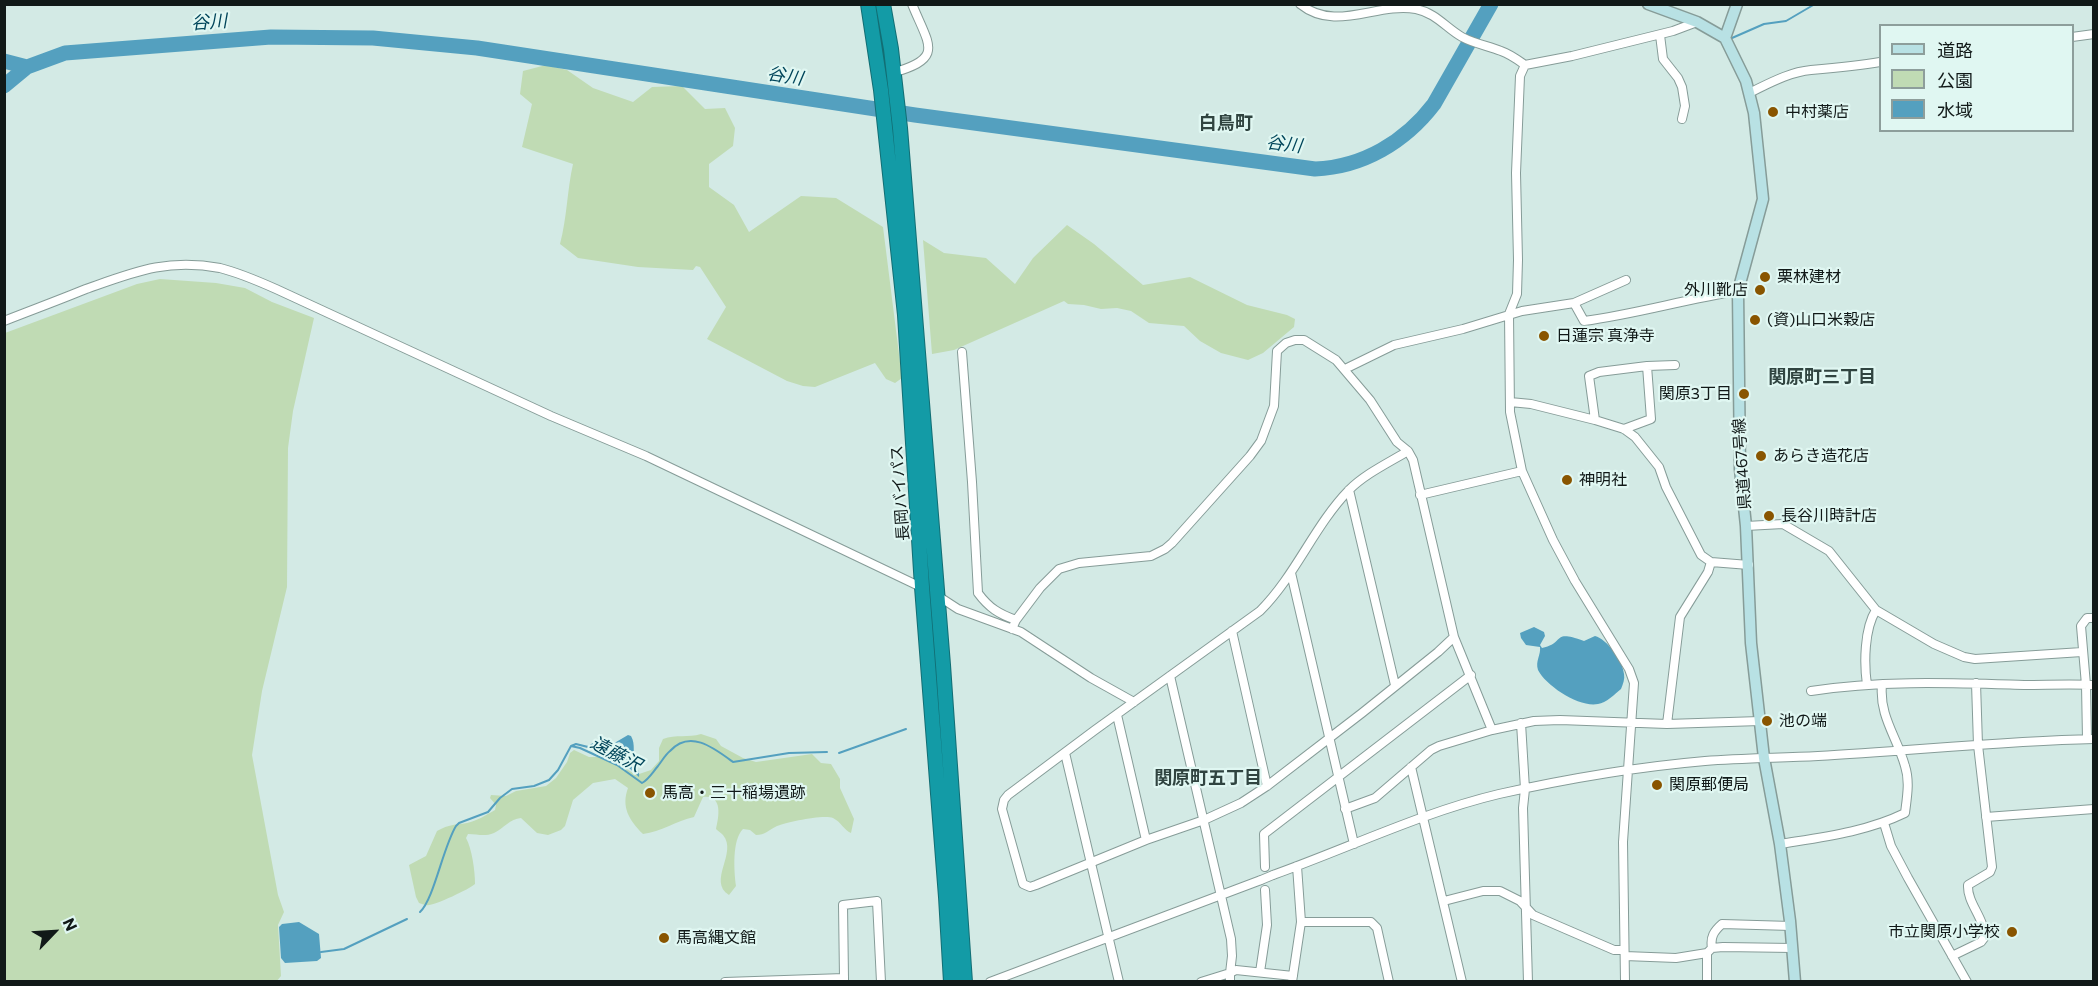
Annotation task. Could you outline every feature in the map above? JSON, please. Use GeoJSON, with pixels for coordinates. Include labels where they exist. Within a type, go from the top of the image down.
{"type":"FeatureCollection","features":[{"type":"Feature","properties":{"kind":"highway","name":"長岡バイパス"},"geometry":{"type":"LineString","coordinates":[[866,4],[872,26],[881,90],[905,315],[951,981]]}},
{"type":"Feature","properties":{"kind":"highway","name":"長岡バイパス"},"geometry":{"type":"LineString","coordinates":[[883,4],[900,128],[965,981]]}},
{"type":"Feature","properties":{"kind":"main road"},"geometry":{"type":"LineString","coordinates":[[1648,4],[1697,22],[1725,38],[1737,4]]}},
{"type":"Feature","properties":{"kind":"main road","name":"県道467号線"},"geometry":{"type":"LineString","coordinates":[[1725,38],[1739,65],[1754,113],[1763,199],[1738,291],[1736,311],[1740,469],[1749,565],[1751,643],[1764,758],[1780,844],[1791,926],[1795,981]]}},
{"type":"Feature","properties":{"kind":"street"},"geometry":{"type":"LineString","coordinates":[[891,73],[921,63],[928,53],[927,41],[912,4]]}},
{"type":"Feature","properties":{"kind":"street"},"geometry":{"type":"LineString","coordinates":[[1300,4],[1315,15],[1336,17],[1405,8],[1415,9],[1439,19],[1460,36],[1501,51],[1525,65],[1572,56],[1660,34],[1697,22]]}},
{"type":"Feature","properties":{"kind":"street"},"geometry":{"type":"LineString","coordinates":[[1660,34],[1663,59],[1682,87],[1685,106],[1682,119]]}},
{"type":"Feature","properties":{"kind":"street"},"geometry":{"type":"LineString","coordinates":[[2074,37],[2094,34]]}},
{"type":"Feature","properties":{"kind":"street"},"geometry":{"type":"LineString","coordinates":[[1749,93],[1790,75],[1810,70],[1879,62]]}},
{"type":"Feature","properties":{"kind":"street"},"geometry":{"type":"LineString","coordinates":[[1525,65],[1520,76],[1516,173],[1517,294],[1509,314],[1510,402],[1522,471],[1575,582],[1631,674],[1634,683],[1622,851],[1626,981]]}},
{"type":"Feature","properties":{"kind":"street"},"geometry":{"type":"LineString","coordinates":[[4,321],[123,274],[151,267],[218,268],[233,272],[276,289],[499,392],[645,456],[922,587],[958,609],[1012,628],[1134,702]]}},
{"type":"Feature","properties":{"kind":"street"},"geometry":{"type":"LineString","coordinates":[[1345,369],[1394,345],[1463,329],[1509,314],[1574,303],[1626,280]]}},
{"type":"Feature","properties":{"kind":"street"},"geometry":{"type":"LineString","coordinates":[[1574,303],[1584,321],[1622,316],[1661,308],[1682,300],[1738,291]]}},
{"type":"Feature","properties":{"kind":"street"},"geometry":{"type":"LineString","coordinates":[[1012,628],[1047,579],[1059,568],[1079,563],[1151,556],[1172,543],[1261,441],[1274,406],[1277,351],[1286,343],[1304,340],[1336,360],[1345,369],[1370,400],[1397,442],[1413,460],[1454,637],[1492,730]]}},
{"type":"Feature","properties":{"kind":"street"},"geometry":{"type":"LineString","coordinates":[[962,352],[978,593],[987,606],[1000,615],[1016,620]]}},
{"type":"Feature","properties":{"kind":"street"},"geometry":{"type":"LineString","coordinates":[[1595,420],[1589,376],[1599,372],[1675,365]]}},
{"type":"Feature","properties":{"kind":"street"},"geometry":{"type":"LineString","coordinates":[[1624,429],[1651,419],[1647,366]]}},
{"type":"Feature","properties":{"kind":"street"},"geometry":{"type":"LineString","coordinates":[[1510,402],[1532,404],[1624,429],[1635,437],[1655,461],[1701,555],[1711,562],[1749,565]]}},
{"type":"Feature","properties":{"kind":"street"},"geometry":{"type":"LineString","coordinates":[[1407,451],[1349,490],[1291,573],[1260,611],[1008,795],[1002,808],[1023,884],[1030,887],[1036,885],[1146,840],[1204,820],[1241,803],[1330,738],[1454,637]]}},
{"type":"Feature","properties":{"kind":"street"},"geometry":{"type":"LineString","coordinates":[[1420,495],[1522,471]]}},
{"type":"Feature","properties":{"kind":"street"},"geometry":{"type":"LineString","coordinates":[[1349,490],[1395,686]]}},
{"type":"Feature","properties":{"kind":"street"},"geometry":{"type":"LineString","coordinates":[[1746,526],[1783,525],[1822,546],[1829,551],[1876,610],[1934,644],[1964,657],[1975,659],[2082,652]]}},
{"type":"Feature","properties":{"kind":"street"},"geometry":{"type":"LineString","coordinates":[[1667,724],[1680,617],[1708,572],[1711,562]]}},
{"type":"Feature","properties":{"kind":"street"},"geometry":{"type":"LineString","coordinates":[[1291,573],[1354,844]]}},
{"type":"Feature","properties":{"kind":"street"},"geometry":{"type":"LineString","coordinates":[[1867,685],[1864,664],[1870,624],[1876,610]]}},
{"type":"Feature","properties":{"kind":"street"},"geometry":{"type":"LineString","coordinates":[[990,981],[1354,844],[1466,804],[1524,789],[1626,771],[1702,762],[2091,739],[2090,685],[2082,652],[2081,626],[2086,618],[2094,618]]}},
{"type":"Feature","properties":{"kind":"street"},"geometry":{"type":"LineString","coordinates":[[1232,631],[1267,786]]}},
{"type":"Feature","properties":{"kind":"street"},"geometry":{"type":"LineString","coordinates":[[1265,867],[1264,834],[1471,675]]}},
{"type":"Feature","properties":{"kind":"street"},"geometry":{"type":"LineString","coordinates":[[1170,676],[1231,939],[1230,977]]}},
{"type":"Feature","properties":{"kind":"street"},"geometry":{"type":"LineString","coordinates":[[1811,691],[1867,685],[1976,683],[2090,685]]}},
{"type":"Feature","properties":{"kind":"street"},"geometry":{"type":"LineString","coordinates":[[1952,956],[1981,942],[1984,938],[1985,933],[1968,885],[1990,872],[1992,867],[1978,745],[1976,683]]}},
{"type":"Feature","properties":{"kind":"street"},"geometry":{"type":"LineString","coordinates":[[1780,844],[1851,832],[1884,823],[1905,813],[1908,785],[1906,766],[1886,721],[1881,697],[1882,685]]}},
{"type":"Feature","properties":{"kind":"street"},"geometry":{"type":"LineString","coordinates":[[1117,716],[1146,840]]}},
{"type":"Feature","properties":{"kind":"street"},"geometry":{"type":"LineString","coordinates":[[1345,809],[1375,798],[1439,746],[1521,723],[1560,720],[1631,724],[1760,721]]}},
{"type":"Feature","properties":{"kind":"street"},"geometry":{"type":"LineString","coordinates":[[1521,723],[1528,981]]}},
{"type":"Feature","properties":{"kind":"street"},"geometry":{"type":"LineString","coordinates":[[1065,753],[1119,981]]}},
{"type":"Feature","properties":{"kind":"street"},"geometry":{"type":"LineString","coordinates":[[1411,767],[1462,981]]}},
{"type":"Feature","properties":{"kind":"street"},"geometry":{"type":"LineString","coordinates":[[1986,817],[2094,809]]}},
{"type":"Feature","properties":{"kind":"street"},"geometry":{"type":"LineString","coordinates":[[1884,823],[1891,846],[1967,981]]}},
{"type":"Feature","properties":{"kind":"street"},"geometry":{"type":"LineString","coordinates":[[1201,981],[1230,977],[1236,970],[1293,979],[1301,922],[1297,866]]}},
{"type":"Feature","properties":{"kind":"street"},"geometry":{"type":"LineString","coordinates":[[1260,972],[1267,925],[1265,890]]}},
{"type":"Feature","properties":{"kind":"street"},"geometry":{"type":"LineString","coordinates":[[1444,901],[1492,890],[1500,891],[1512,896],[1533,915],[1581,937],[1625,953],[1676,958],[1709,950],[1793,948]]}},
{"type":"Feature","properties":{"kind":"street"},"geometry":{"type":"LineString","coordinates":[[725,981],[844,980],[843,905],[877,901],[881,981]]}},
{"type":"Feature","properties":{"kind":"street"},"geometry":{"type":"LineString","coordinates":[[1301,922],[1371,922],[1377,928],[1389,981]]}},
{"type":"Feature","properties":{"kind":"street"},"geometry":{"type":"LineString","coordinates":[[1707,981],[1711,942],[1714,932],[1722,924],[1791,926]]}},
{"type":"Feature","properties":{"kind":"green space"},"geometry":{"type":"Polygon","coordinates":[[[546,65],[567,70],[593,88],[633,102],[652,87],[682,86],[705,109],[725,108],[735,128],[733,146],[709,164],[709,187],[734,205],[749,232],[801,196],[836,198],[883,227],[902,378],[895,383],[886,379],[875,363],[815,387],[787,381],[707,339],[726,307],[700,267],[696,266],[693,270],[638,267],[578,258],[560,244],[573,164],[522,147],[532,104],[520,94],[523,71],[546,65]]]}},
{"type":"Feature","properties":{"kind":"green space"},"geometry":{"type":"Polygon","coordinates":[[[1067,225],[1094,244],[1143,285],[1190,277],[1247,305],[1287,315],[1295,319],[1294,327],[1263,353],[1248,360],[1221,353],[1200,341],[1184,326],[1149,323],[1131,311],[1117,308],[1101,309],[1068,304],[1064,301],[954,350],[932,354],[923,240],[944,253],[986,258],[1015,284],[1033,258],[1067,225]]]}},
{"type":"Feature","properties":{"kind":"green space"},"geometry":{"type":"Polygon","coordinates":[[[160,279],[216,283],[245,288],[272,302],[314,318],[293,411],[288,448],[287,587],[262,691],[252,755],[278,895],[284,912],[278,925],[281,976],[276,982],[5,981],[5,333],[137,284],[160,279]]]}},
{"type":"Feature","properties":{"kind":"green space"},"geometry":{"type":"Polygon","coordinates":[[[701,734],[716,739],[721,746],[756,762],[812,754],[821,763],[831,764],[840,779],[840,788],[854,819],[851,833],[836,820],[828,817],[789,822],[759,835],[743,829],[735,848],[736,886],[729,895],[723,889],[721,882],[727,842],[716,829],[718,807],[714,799],[703,797],[694,817],[643,834],[634,824],[626,807],[628,788],[615,779],[593,783],[573,800],[565,826],[548,835],[537,833],[521,818],[490,834],[468,834],[466,838],[473,860],[475,884],[445,900],[427,905],[419,903],[409,865],[426,856],[437,831],[474,821],[495,810],[496,805],[490,798],[491,795],[506,796],[516,791],[546,786],[556,778],[574,750],[589,757],[608,757],[636,775],[651,770],[659,761],[659,748],[663,739],[701,734]]]}},
{"type":"Feature","properties":{"kind":"water"},"geometry":{"type":"Polygon","coordinates":[[[1534,627],[1544,632],[1545,636],[1540,645],[1542,648],[1567,636],[1584,641],[1595,636],[1600,638],[1618,657],[1623,669],[1624,678],[1621,689],[1604,702],[1591,704],[1582,703],[1556,689],[1538,670],[1540,647],[1526,645],[1521,638],[1520,633],[1534,627]]]}},
{"type":"Feature","properties":{"kind":"water"},"geometry":{"type":"Polygon","coordinates":[[[628,735],[631,736],[634,746],[634,759],[639,777],[628,767],[623,744],[619,742],[611,745],[628,735]]]}},
{"type":"Feature","properties":{"kind":"water"},"geometry":{"type":"Polygon","coordinates":[[[299,922],[319,934],[321,958],[317,961],[285,963],[281,958],[279,927],[282,924],[299,922]]]}},
{"type":"Feature","properties":{"kind":"waterway","name":"谷川"},"geometry":{"type":"LineString","coordinates":[[4,86],[27,67],[65,53],[271,37],[373,38],[477,48],[915,115],[1315,169],[1333,167],[1366,158],[1396,141],[1423,118],[1434,104],[1491,4]]}},
{"type":"Feature","properties":{"kind":"waterway"},"geometry":{"type":"LineString","coordinates":[[1732,38],[1764,24],[1786,21],[1815,4]]}},
{"type":"Feature","properties":{"kind":"waterway"},"geometry":{"type":"LineString","coordinates":[[4,61],[27,67]]}},
{"type":"Feature","properties":{"kind":"waterway","name":"遠藤沢"},"geometry":{"type":"LineString","coordinates":[[839,753],[906,729]]}},
{"type":"Feature","properties":{"kind":"waterway"},"geometry":{"type":"LineString","coordinates":[[571,746],[576,744],[588,747],[599,741],[611,745]]}},
{"type":"Feature","properties":{"kind":"waterway","name":"遠藤沢"},"geometry":{"type":"LineString","coordinates":[[420,912],[430,896],[456,826],[488,812],[500,798],[512,789],[534,786],[549,780],[558,770],[571,746],[617,765],[642,783],[647,780],[668,753],[686,741],[702,743],[733,762],[789,753],[827,752]]}},
{"type":"Feature","properties":{"kind":"waterway","name":"遠藤沢"},"geometry":{"type":"LineString","coordinates":[[321,952],[344,949],[407,919]]}},
{"type":"Feature","properties":{"kind":"place","name":"中村薬店"},"geometry":{"type":"Point","coordinates":[1773,112]}},
{"type":"Feature","properties":{"kind":"place","name":"栗林建材"},"geometry":{"type":"Point","coordinates":[1765,277]}},
{"type":"Feature","properties":{"kind":"place","name":"外川靴店"},"geometry":{"type":"Point","coordinates":[1760,290]}},
{"type":"Feature","properties":{"kind":"place","name":"(資)山口米穀店"},"geometry":{"type":"Point","coordinates":[1755,320]}},
{"type":"Feature","properties":{"kind":"place","name":"日蓮宗 真浄寺"},"geometry":{"type":"Point","coordinates":[1544,336]}},
{"type":"Feature","properties":{"kind":"place","name":"関原3丁目"},"geometry":{"type":"Point","coordinates":[1744,394]}},
{"type":"Feature","properties":{"kind":"place","name":"あらき造花店"},"geometry":{"type":"Point","coordinates":[1761,456]}},
{"type":"Feature","properties":{"kind":"place","name":"神明社"},"geometry":{"type":"Point","coordinates":[1567,480]}},
{"type":"Feature","properties":{"kind":"place","name":"長谷川時計店"},"geometry":{"type":"Point","coordinates":[1769,516]}},
{"type":"Feature","properties":{"kind":"place","name":"池の端"},"geometry":{"type":"Point","coordinates":[1767,721]}},
{"type":"Feature","properties":{"kind":"place","name":"関原郵便局"},"geometry":{"type":"Point","coordinates":[1657,785]}},
{"type":"Feature","properties":{"kind":"place","name":"馬高・三十稲場遺跡"},"geometry":{"type":"Point","coordinates":[650,793]}},
{"type":"Feature","properties":{"kind":"place","name":"市立関原小学校"},"geometry":{"type":"Point","coordinates":[2012,932]}},
{"type":"Feature","properties":{"kind":"place","name":"馬高縄文館"},"geometry":{"type":"Point","coordinates":[664,938]}},
{"type":"Feature","properties":{"kind":"district","name":"白鳥町"},"geometry":{"type":"Point","coordinates":[1226,123]}},
{"type":"Feature","properties":{"kind":"district","name":"関原町三丁目"},"geometry":{"type":"Point","coordinates":[1822,377]}},
{"type":"Feature","properties":{"kind":"district","name":"関原町五丁目"},"geometry":{"type":"Point","coordinates":[1208,778]}}]}
